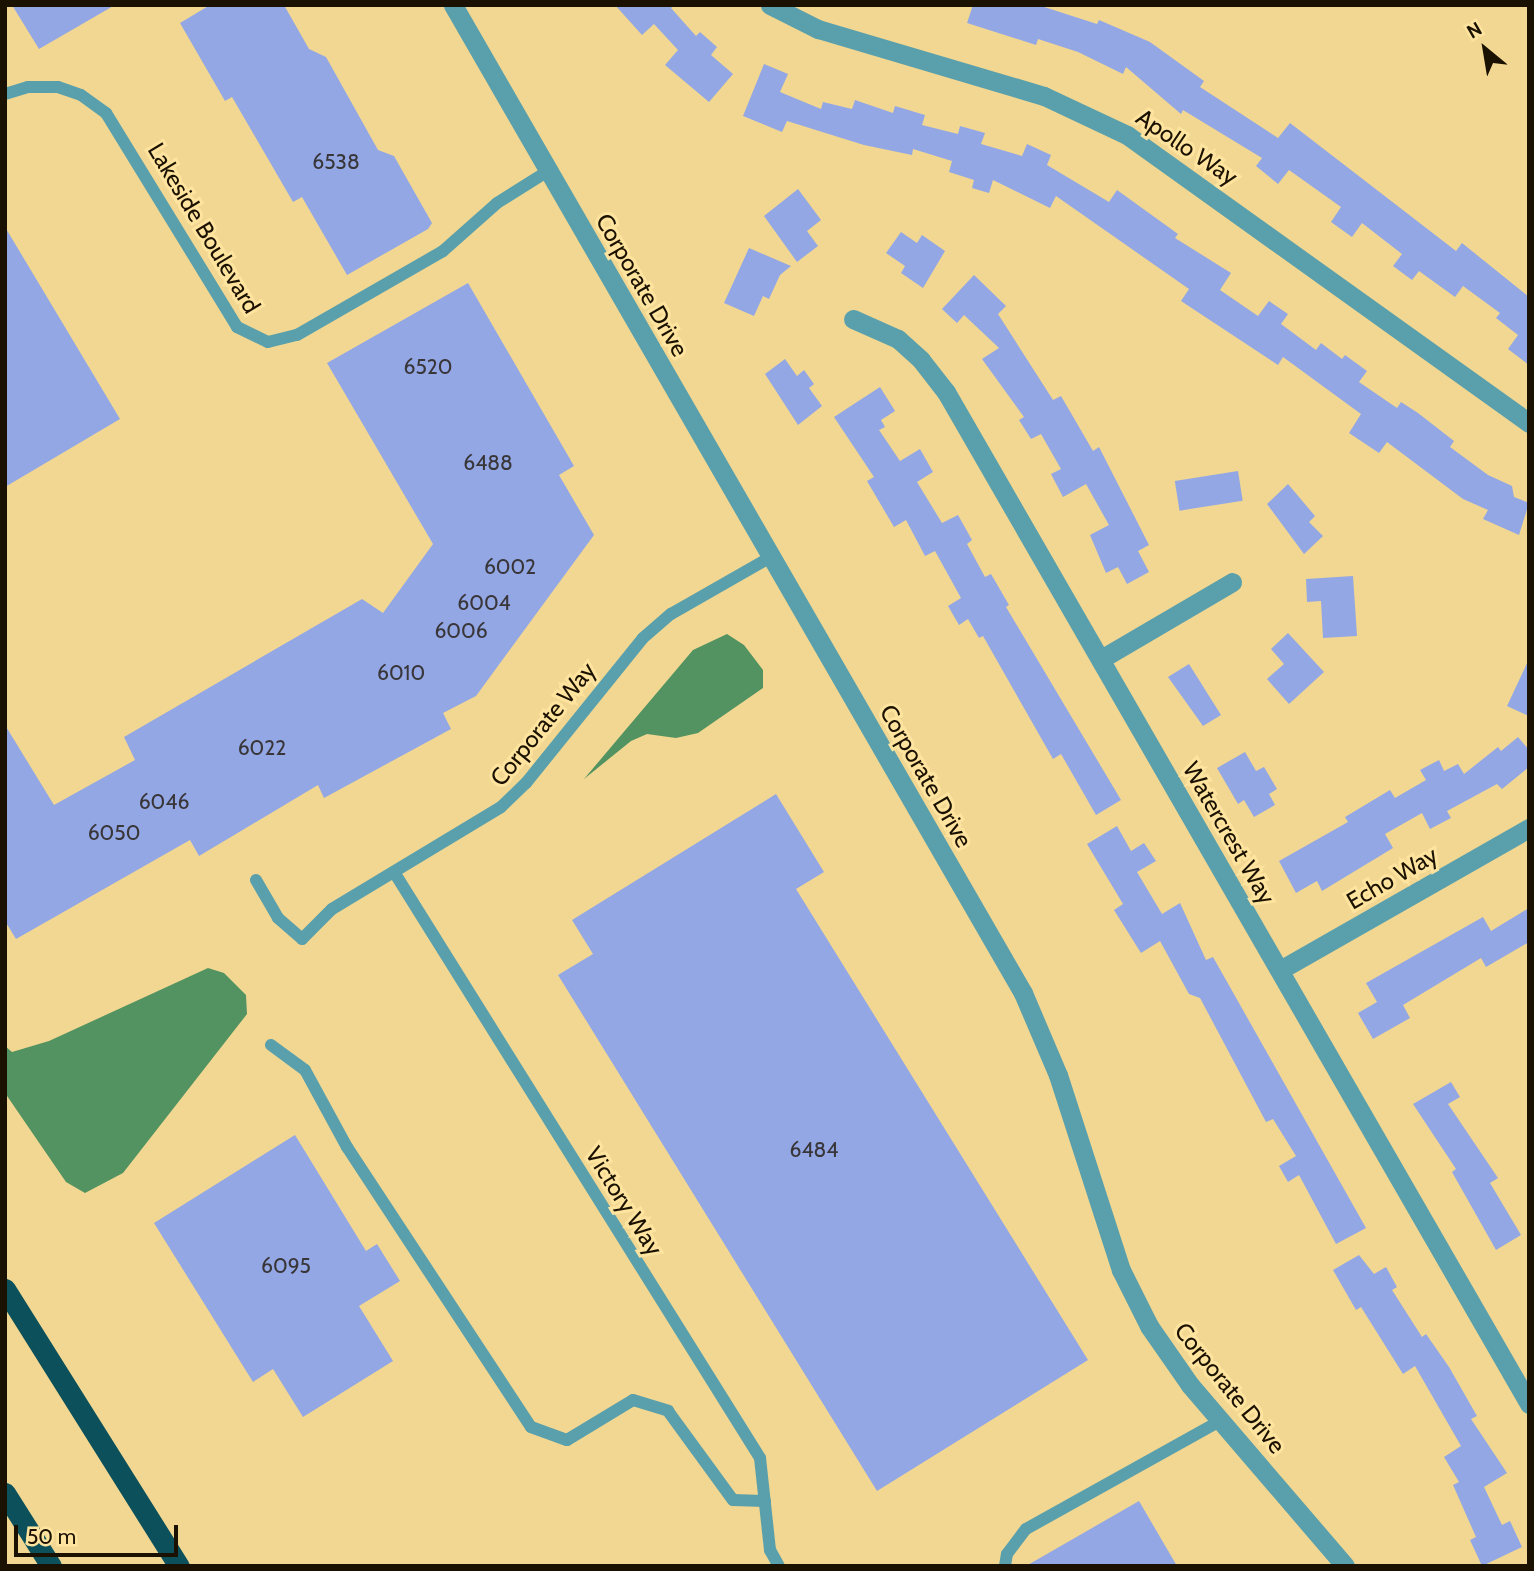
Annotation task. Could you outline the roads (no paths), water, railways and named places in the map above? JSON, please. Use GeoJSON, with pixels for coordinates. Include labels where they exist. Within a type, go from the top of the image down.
{"type":"FeatureCollection","features":[{"type":"Feature","properties":{"kind":"highway"},"geometry":{"type":"LineString","coordinates":[[5,1289],[179,1566]]}},
{"type":"Feature","properties":{"kind":"highway"},"geometry":{"type":"LineString","coordinates":[[5,1493],[51,1566]]}},
{"type":"Feature","properties":{"kind":"street","name":"Corporate Drive"},"geometry":{"type":"LineString","coordinates":[[453,5],[1023,993],[1058,1076],[1134,1298],[1171,1361],[1345,1566]]}},
{"type":"Feature","properties":{"kind":"street","name":"Apollo Way"},"geometry":{"type":"LineString","coordinates":[[770,5],[818,29],[1044,96],[1127,135],[1529,423]]}},
{"type":"Feature","properties":{"kind":"street","name":"Watercrest Way"},"geometry":{"type":"LineString","coordinates":[[853,319],[898,339],[935,375],[1529,1404]]}},
{"type":"Feature","properties":{"kind":"street"},"geometry":{"type":"LineString","coordinates":[[1101,659],[1232,582]]}},
{"type":"Feature","properties":{"kind":"street","name":"Echo Way"},"geometry":{"type":"LineString","coordinates":[[1280,971],[1529,828]]}},
{"type":"Feature","properties":{"kind":"lane","name":"Lakeside Boulevard"},"geometry":{"type":"LineString","coordinates":[[5,94],[28,87],[58,87],[101,108],[118,125],[237,327],[268,342],[297,335],[443,251],[497,203],[548,170]]}},
{"type":"Feature","properties":{"kind":"lane","name":"Corporate Way"},"geometry":{"type":"LineString","coordinates":[[256,880],[278,918],[302,939],[332,908],[514,796],[650,631],[671,614],[771,557]]}},
{"type":"Feature","properties":{"kind":"lane","name":"Victory Way"},"geometry":{"type":"LineString","coordinates":[[394,872],[760,1458],[770,1550],[779,1566]]}},
{"type":"Feature","properties":{"kind":"lane"},"geometry":{"type":"LineString","coordinates":[[271,1045],[305,1070],[347,1147],[531,1427],[567,1440],[633,1399],[668,1411],[733,1500],[765,1501]]}},
{"type":"Feature","properties":{"kind":"lane"},"geometry":{"type":"LineString","coordinates":[[1005,1566],[1007,1554],[1026,1529],[1222,1420]]}}]}
